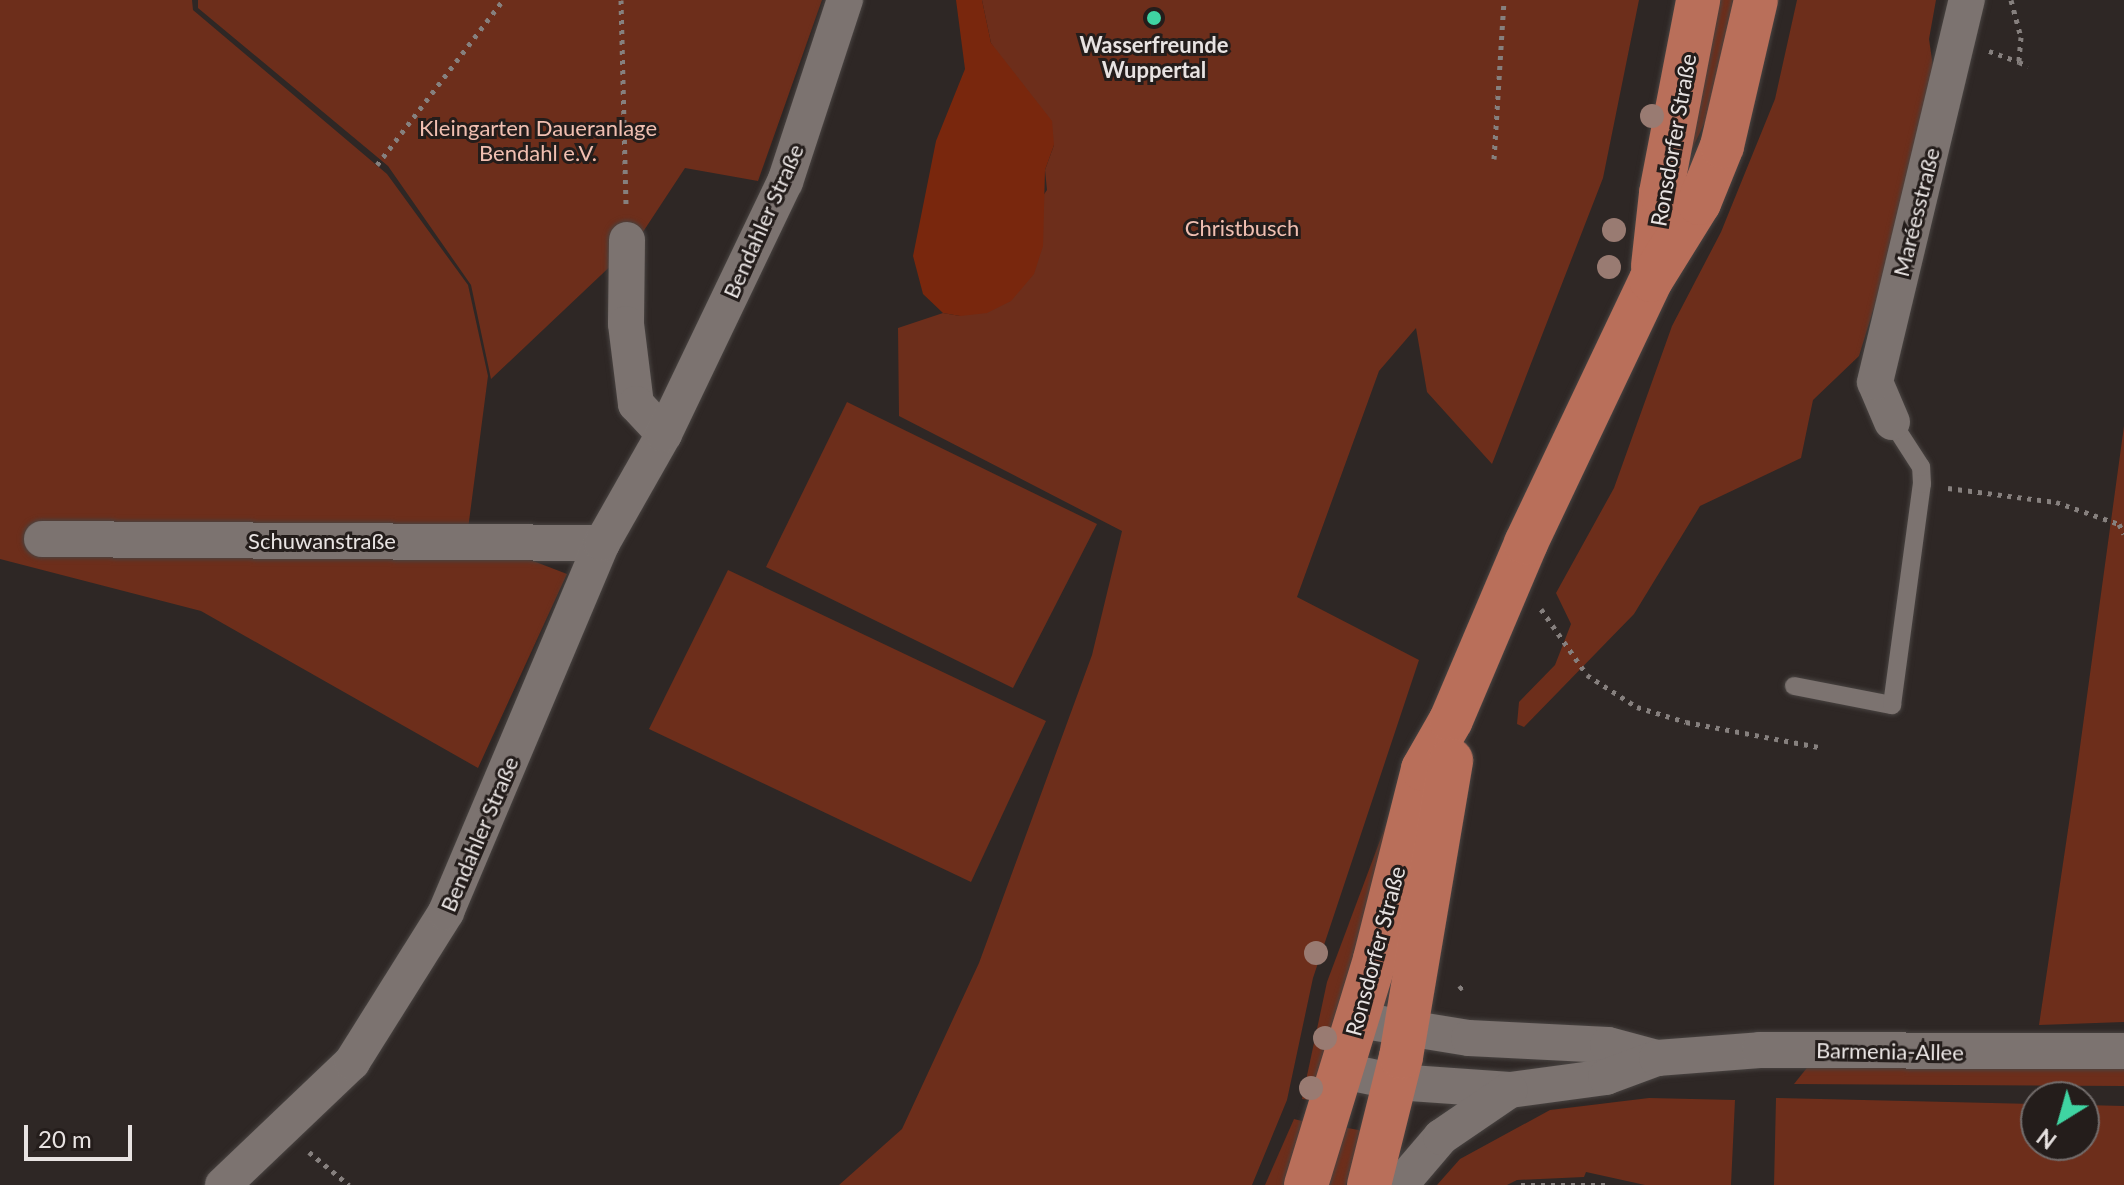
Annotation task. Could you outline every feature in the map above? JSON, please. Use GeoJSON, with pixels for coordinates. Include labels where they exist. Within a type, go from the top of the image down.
{"type":"FeatureCollection","features":[{"type":"Feature","properties":{"kind":"main road","name":"Ronsdorfer Straße"},"geometry":{"type":"LineString","coordinates":[[1651,280],[1661,193],[1698,0]]}},
{"type":"Feature","properties":{"kind":"main road","name":"Ronsdorfer Straße"},"geometry":{"type":"LineString","coordinates":[[1306,1185],[1358,1020],[1423,769],[1451,720],[1526,543],[1651,280],[1699,203],[1722,146],[1756,0]]}},
{"type":"Feature","properties":{"kind":"main road","name":"Ronsdorfer Straße"},"geometry":{"type":"LineString","coordinates":[[1369,1185],[1407,1028],[1450,772],[1451,720]]}},
{"type":"Feature","properties":{"kind":"street","name":"Bendahler Straße"},"geometry":{"type":"LineString","coordinates":[[223,1185],[352,1062],[446,912],[602,543],[664,434],[785,182],[845,0]]}},
{"type":"Feature","properties":{"kind":"street","name":"Maréesstraße"},"geometry":{"type":"LineString","coordinates":[[1892,422],[1875,382],[1967,0]]}},
{"type":"Feature","properties":{"kind":"street"},"geometry":{"type":"LineString","coordinates":[[627,240],[626,324],[636,404],[664,434]]}},
{"type":"Feature","properties":{"kind":"street","name":"Schuwanstraße"},"geometry":{"type":"LineString","coordinates":[[42,539],[602,543]]}},
{"type":"Feature","properties":{"kind":"street","name":"Barmenia-Allee"},"geometry":{"type":"LineString","coordinates":[[1358,1020],[1469,1038],[1608,1045],[1657,1058]]}},
{"type":"Feature","properties":{"kind":"street","name":"Barmenia-Allee"},"geometry":{"type":"LineString","coordinates":[[1343,1071],[1396,1082],[1510,1090],[1606,1077],[1657,1058],[1760,1050],[2124,1051]]}},
{"type":"Feature","properties":{"kind":"street","name":"Barmenia-Allee"},"geometry":{"type":"LineString","coordinates":[[1400,1185],[1441,1137],[1510,1090]]}},
{"type":"Feature","properties":{"kind":"lane"},"geometry":{"type":"LineString","coordinates":[[1794,686],[1892,705],[1922,484],[1921,467],[1892,422]]}},
{"type":"Feature","properties":{"kind":"path"},"geometry":{"type":"LineString","coordinates":[[377,165],[503,0]]}},
{"type":"Feature","properties":{"kind":"path"},"geometry":{"type":"LineString","coordinates":[[621,0],[627,240]]}},
{"type":"Feature","properties":{"kind":"path"},"geometry":{"type":"LineString","coordinates":[[1494,159],[1504,0]]}},
{"type":"Feature","properties":{"kind":"path"},"geometry":{"type":"LineString","coordinates":[[2011,0],[2021,37],[2019,62]]}},
{"type":"Feature","properties":{"kind":"path"},"geometry":{"type":"LineString","coordinates":[[2007,57],[2028,66]]}},
{"type":"Feature","properties":{"kind":"path"},"geometry":{"type":"LineString","coordinates":[[1922,484],[2056,502],[2119,524],[2124,534]]}},
{"type":"Feature","properties":{"kind":"path"},"geometry":{"type":"LineString","coordinates":[[2119,524],[2124,516]]}},
{"type":"Feature","properties":{"kind":"path"},"geometry":{"type":"LineString","coordinates":[[1541,610],[1587,675],[1637,707],[1686,722],[1823,748]]}},
{"type":"Feature","properties":{"kind":"path"},"geometry":{"type":"LineString","coordinates":[[283,1131],[349,1185]]}},
{"type":"Feature","properties":{"kind":"path"},"geometry":{"type":"LineString","coordinates":[[1521,1185],[1605,1185]]}},
{"type":"Feature","properties":{"kind":"green space"},"geometry":{"type":"Polygon","coordinates":[[[0,0],[192,0],[193,10],[387,174],[468,285],[488,376],[465,552],[510,552],[567,574],[478,768],[201,611],[0,559],[0,0]]]}},
{"type":"Feature","properties":{"kind":"green space","name":"Kleingarten Daueranlage Bendahl e.V."},"geometry":{"type":"Polygon","coordinates":[[[198,0],[822,0],[758,181],[685,168],[637,241],[491,379],[471,285],[388,166],[198,8],[198,0]]]}},
{"type":"Feature","properties":{"kind":"green space","name":"Christbusch"},"geometry":{"type":"Polygon","coordinates":[[[982,0],[1639,0],[1603,178],[1492,464],[1427,392],[1416,328],[1379,371],[1297,597],[1419,660],[1313,978],[1287,1100],[1252,1185],[839,1185],[902,1129],[979,963],[1092,655],[1122,531],[899,416],[898,328],[943,313],[960,316],[1047,190],[1045,170],[1054,145],[991,43],[982,0]]]}},
{"type":"Feature","properties":{"kind":"green space"},"geometry":{"type":"Polygon","coordinates":[[[1718,0],[1733,0],[1708,116],[1692,149],[1688,145],[1718,0]]]}},
{"type":"Feature","properties":{"kind":"green space"},"geometry":{"type":"Polygon","coordinates":[[[1797,0],[1936,0],[1929,39],[1938,101],[1859,356],[1813,400],[1801,458],[1700,506],[1634,614],[1524,727],[1517,724],[1519,702],[1555,665],[1571,624],[1556,593],[1614,488],[1672,326],[1721,232],[1775,99],[1797,0]]]}},
{"type":"Feature","properties":{"kind":"green space"},"geometry":{"type":"Polygon","coordinates":[[[847,402],[1097,524],[1013,688],[766,567],[847,402]]]}},
{"type":"Feature","properties":{"kind":"green space"},"geometry":{"type":"Polygon","coordinates":[[[2124,426],[2124,1022],[2039,1025],[2076,776],[2124,426]]]}},
{"type":"Feature","properties":{"kind":"green space"},"geometry":{"type":"Polygon","coordinates":[[[728,570],[1046,721],[971,882],[649,729],[728,570]]]}},
{"type":"Feature","properties":{"kind":"green space"},"geometry":{"type":"Polygon","coordinates":[[[1418,739],[1318,1101],[1302,1099],[1327,982],[1418,739]]]}},
{"type":"Feature","properties":{"kind":"green space"},"geometry":{"type":"Polygon","coordinates":[[[1810,1064],[2124,1065],[2124,1086],[2100,1086],[2100,1081],[2020,1081],[2020,1085],[1794,1084],[1810,1064]]]}},
{"type":"Feature","properties":{"kind":"green space"},"geometry":{"type":"Polygon","coordinates":[[[1649,1098],[1735,1100],[1731,1185],[1645,1185],[1586,1172],[1584,1177],[1517,1180],[1507,1185],[1437,1185],[1460,1159],[1550,1110],[1649,1098]]]}},
{"type":"Feature","properties":{"kind":"green space"},"geometry":{"type":"Polygon","coordinates":[[[1776,1098],[2020,1104],[2020,1161],[2100,1161],[2100,1105],[2124,1106],[2124,1185],[1774,1185],[1776,1098]]]}},
{"type":"Feature","properties":{"kind":"green space"},"geometry":{"type":"Polygon","coordinates":[[[1294,1119],[1310,1123],[1284,1185],[1265,1185],[1294,1119]]]}},
{"type":"Feature","properties":{"kind":"green space"},"geometry":{"type":"Polygon","coordinates":[[[1342,1127],[1364,1131],[1346,1185],[1323,1185],[1342,1127]]]}},
{"type":"Feature","properties":{"kind":"shaded area"},"geometry":{"type":"Polygon","coordinates":[[[956,0],[982,0],[991,43],[1052,121],[1054,145],[1045,170],[1043,246],[1034,274],[1011,301],[987,313],[960,316],[943,313],[923,294],[913,256],[936,141],[965,69],[956,0]]]}},
{"type":"Feature","properties":{"kind":"place","name":"Wasserfreunde Wuppertal"},"geometry":{"type":"Point","coordinates":[1154,18]}}]}
